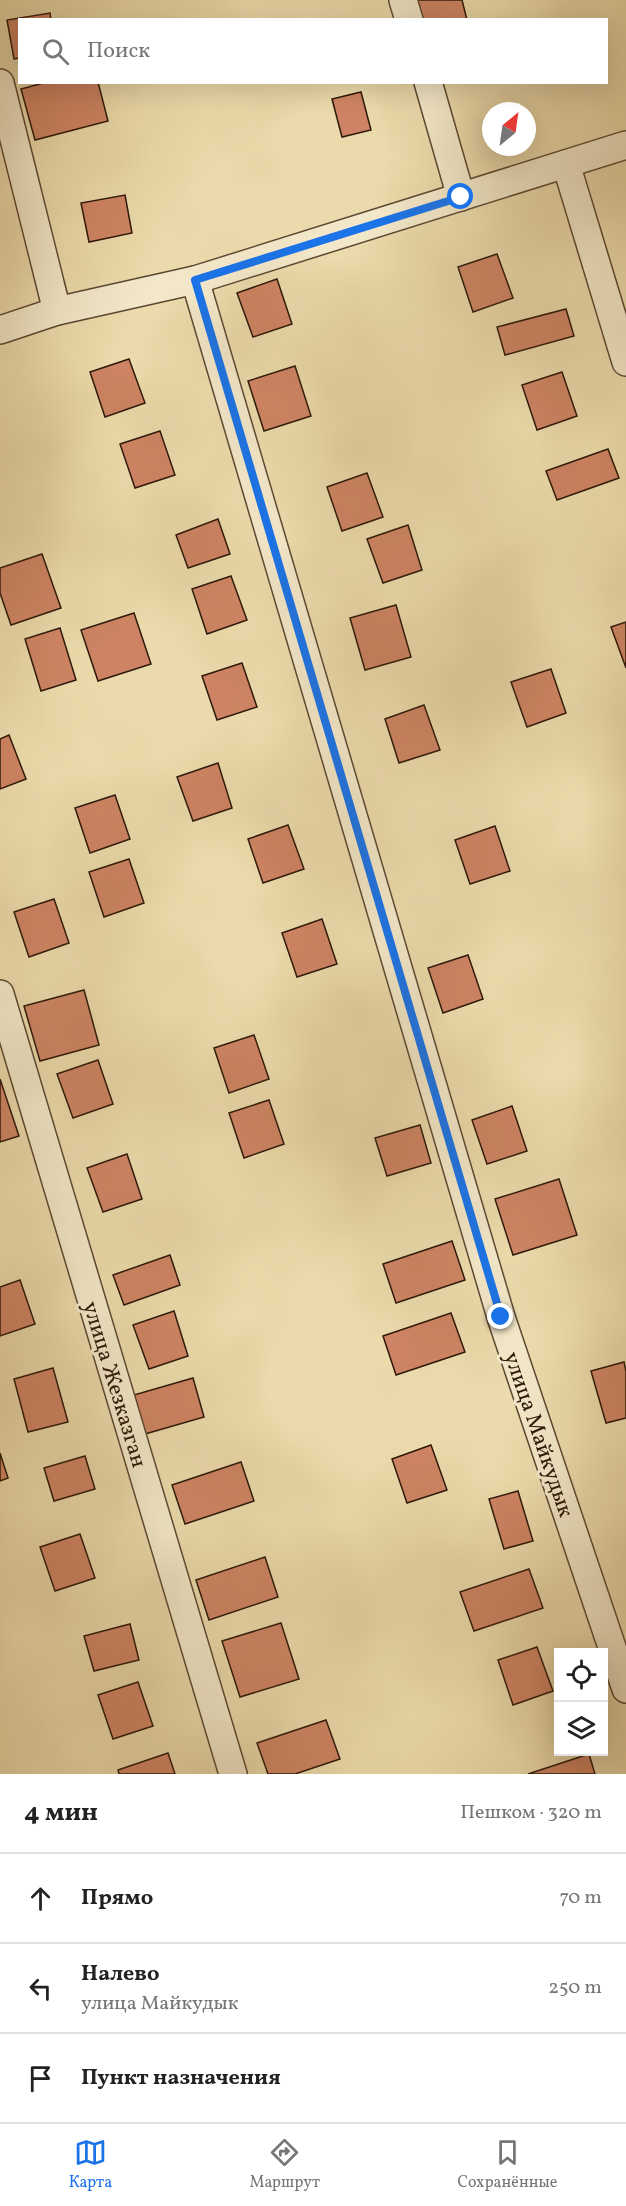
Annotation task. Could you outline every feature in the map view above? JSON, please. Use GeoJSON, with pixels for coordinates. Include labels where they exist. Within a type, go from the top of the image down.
{"type":"FeatureCollection","features":[{"type":"Feature","properties":{"kind":"street"},"geometry":{"type":"LineString","coordinates":[[403,0],[408,18]]}},
{"type":"Feature","properties":{"kind":"street"},"geometry":{"type":"LineString","coordinates":[[0,83],[57,310]]}},
{"type":"Feature","properties":{"kind":"street"},"geometry":{"type":"LineString","coordinates":[[429,84],[461,197]]}},
{"type":"Feature","properties":{"kind":"street"},"geometry":{"type":"LineString","coordinates":[[0,330],[57,310],[195,280],[626,145]]}},
{"type":"Feature","properties":{"kind":"street"},"geometry":{"type":"LineString","coordinates":[[566,164],[626,362]]}},
{"type":"Feature","properties":{"kind":"street","name":"улица Майкудык"},"geometry":{"type":"LineString","coordinates":[[195,280],[501,1317],[626,1689]]}},
{"type":"Feature","properties":{"kind":"street","name":"улица Жезказган"},"geometry":{"type":"LineString","coordinates":[[0,994],[233,1774]]}},
{"type":"Feature","properties":{"kind":"building"},"geometry":{"type":"Polygon","coordinates":[[[415,0],[462,0],[466,18],[420,18],[415,0]]]}},
{"type":"Feature","properties":{"kind":"building"},"geometry":{"type":"Polygon","coordinates":[[[50,13],[51,18],[19,18],[50,13]]]}},
{"type":"Feature","properties":{"kind":"building"},"geometry":{"type":"Polygon","coordinates":[[[18,18],[18,58],[14,59],[7,20],[18,18]]]}},
{"type":"Feature","properties":{"kind":"building"},"geometry":{"type":"Polygon","coordinates":[[[40,84],[99,84],[108,121],[35,140],[21,89],[40,84]]]}},
{"type":"Feature","properties":{"kind":"building"},"geometry":{"type":"Polygon","coordinates":[[[361,92],[371,130],[342,137],[332,99],[361,92]]]}},
{"type":"Feature","properties":{"kind":"building"},"geometry":{"type":"Polygon","coordinates":[[[125,195],[132,233],[89,242],[81,203],[125,195]]]}},
{"type":"Feature","properties":{"kind":"building"},"geometry":{"type":"Polygon","coordinates":[[[497,254],[513,298],[473,312],[458,267],[497,254]]]}},
{"type":"Feature","properties":{"kind":"building"},"geometry":{"type":"Polygon","coordinates":[[[277,279],[292,324],[253,337],[237,293],[277,279]]]}},
{"type":"Feature","properties":{"kind":"building"},"geometry":{"type":"Polygon","coordinates":[[[566,309],[574,336],[505,355],[497,327],[566,309]]]}},
{"type":"Feature","properties":{"kind":"building"},"geometry":{"type":"Polygon","coordinates":[[[129,359],[145,403],[105,417],[90,372],[129,359]]]}},
{"type":"Feature","properties":{"kind":"building"},"geometry":{"type":"Polygon","coordinates":[[[295,366],[311,416],[264,431],[248,381],[295,366]]]}},
{"type":"Feature","properties":{"kind":"building"},"geometry":{"type":"Polygon","coordinates":[[[562,372],[577,416],[537,430],[522,385],[562,372]]]}},
{"type":"Feature","properties":{"kind":"building"},"geometry":{"type":"Polygon","coordinates":[[[160,431],[175,475],[135,488],[120,444],[160,431]]]}},
{"type":"Feature","properties":{"kind":"building"},"geometry":{"type":"Polygon","coordinates":[[[608,449],[619,478],[557,500],[546,471],[608,449]]]}},
{"type":"Feature","properties":{"kind":"building"},"geometry":{"type":"Polygon","coordinates":[[[367,473],[383,517],[342,531],[327,487],[367,473]]]}},
{"type":"Feature","properties":{"kind":"building"},"geometry":{"type":"Polygon","coordinates":[[[218,519],[230,554],[188,568],[176,535],[218,519]]]}},
{"type":"Feature","properties":{"kind":"building"},"geometry":{"type":"Polygon","coordinates":[[[408,525],[422,570],[383,583],[367,539],[408,525]]]}},
{"type":"Feature","properties":{"kind":"building"},"geometry":{"type":"Polygon","coordinates":[[[42,554],[61,608],[11,625],[0,593],[0,568],[42,554]]]}},
{"type":"Feature","properties":{"kind":"building"},"geometry":{"type":"Polygon","coordinates":[[[231,576],[247,620],[207,634],[192,589],[231,576]]]}},
{"type":"Feature","properties":{"kind":"building"},"geometry":{"type":"Polygon","coordinates":[[[396,605],[411,657],[365,670],[350,618],[396,605]]]}},
{"type":"Feature","properties":{"kind":"building"},"geometry":{"type":"Polygon","coordinates":[[[134,613],[151,664],[98,681],[81,630],[134,613]]]}},
{"type":"Feature","properties":{"kind":"building"},"geometry":{"type":"Polygon","coordinates":[[[626,622],[626,668],[611,627],[626,622]]]}},
{"type":"Feature","properties":{"kind":"building"},"geometry":{"type":"Polygon","coordinates":[[[60,628],[76,680],[41,691],[25,639],[60,628]]]}},
{"type":"Feature","properties":{"kind":"building"},"geometry":{"type":"Polygon","coordinates":[[[242,663],[257,707],[217,720],[202,676],[242,663]]]}},
{"type":"Feature","properties":{"kind":"building"},"geometry":{"type":"Polygon","coordinates":[[[551,669],[566,713],[527,727],[511,682],[551,669]]]}},
{"type":"Feature","properties":{"kind":"building"},"geometry":{"type":"Polygon","coordinates":[[[424,705],[440,750],[399,763],[385,719],[424,705]]]}},
{"type":"Feature","properties":{"kind":"building"},"geometry":{"type":"Polygon","coordinates":[[[9,735],[26,779],[0,789],[0,739],[9,735]]]}},
{"type":"Feature","properties":{"kind":"building"},"geometry":{"type":"Polygon","coordinates":[[[218,763],[232,808],[193,821],[177,777],[218,763]]]}},
{"type":"Feature","properties":{"kind":"building"},"geometry":{"type":"Polygon","coordinates":[[[115,795],[130,839],[90,853],[75,808],[115,795]]]}},
{"type":"Feature","properties":{"kind":"building"},"geometry":{"type":"Polygon","coordinates":[[[288,825],[304,869],[263,883],[248,839],[288,825]]]}},
{"type":"Feature","properties":{"kind":"building"},"geometry":{"type":"Polygon","coordinates":[[[495,826],[510,871],[470,884],[455,840],[495,826]]]}},
{"type":"Feature","properties":{"kind":"building"},"geometry":{"type":"Polygon","coordinates":[[[129,859],[144,903],[104,917],[89,872],[129,859]]]}},
{"type":"Feature","properties":{"kind":"building"},"geometry":{"type":"Polygon","coordinates":[[[54,899],[69,943],[29,957],[14,912],[54,899]]]}},
{"type":"Feature","properties":{"kind":"building"},"geometry":{"type":"Polygon","coordinates":[[[322,919],[337,964],[297,977],[282,933],[322,919]]]}},
{"type":"Feature","properties":{"kind":"building"},"geometry":{"type":"Polygon","coordinates":[[[468,955],[483,999],[443,1013],[428,968],[468,955]]]}},
{"type":"Feature","properties":{"kind":"building"},"geometry":{"type":"Polygon","coordinates":[[[84,990],[99,1045],[40,1061],[24,1006],[84,990]]]}},
{"type":"Feature","properties":{"kind":"building"},"geometry":{"type":"Polygon","coordinates":[[[254,1035],[269,1079],[229,1093],[214,1048],[254,1035]]]}},
{"type":"Feature","properties":{"kind":"building"},"geometry":{"type":"Polygon","coordinates":[[[98,1060],[113,1104],[73,1118],[57,1074],[98,1060]]]}},
{"type":"Feature","properties":{"kind":"building"},"geometry":{"type":"Polygon","coordinates":[[[0,1079],[19,1136],[0,1142],[0,1079]]]}},
{"type":"Feature","properties":{"kind":"building"},"geometry":{"type":"Polygon","coordinates":[[[269,1100],[284,1144],[244,1158],[229,1113],[269,1100]]]}},
{"type":"Feature","properties":{"kind":"building"},"geometry":{"type":"Polygon","coordinates":[[[512,1106],[527,1151],[487,1164],[472,1120],[512,1106]]]}},
{"type":"Feature","properties":{"kind":"building"},"geometry":{"type":"Polygon","coordinates":[[[420,1125],[431,1163],[387,1176],[375,1138],[420,1125]]]}},
{"type":"Feature","properties":{"kind":"building"},"geometry":{"type":"Polygon","coordinates":[[[127,1154],[142,1199],[103,1212],[87,1168],[127,1154]]]}},
{"type":"Feature","properties":{"kind":"building"},"geometry":{"type":"Polygon","coordinates":[[[559,1179],[577,1235],[513,1255],[495,1199],[559,1179]]]}},
{"type":"Feature","properties":{"kind":"building"},"geometry":{"type":"Polygon","coordinates":[[[452,1241],[465,1280],[396,1303],[383,1264],[452,1241]]]}},
{"type":"Feature","properties":{"kind":"building"},"geometry":{"type":"Polygon","coordinates":[[[170,1255],[180,1285],[124,1305],[113,1275],[170,1255]]]}},
{"type":"Feature","properties":{"kind":"building"},"geometry":{"type":"Polygon","coordinates":[[[20,1280],[35,1324],[0,1336],[0,1287],[20,1280]]]}},
{"type":"Feature","properties":{"kind":"building"},"geometry":{"type":"Polygon","coordinates":[[[174,1311],[188,1356],[149,1369],[133,1325],[174,1311]]]}},
{"type":"Feature","properties":{"kind":"building"},"geometry":{"type":"Polygon","coordinates":[[[451,1313],[465,1352],[396,1375],[383,1336],[451,1313]]]}},
{"type":"Feature","properties":{"kind":"building"},"geometry":{"type":"Polygon","coordinates":[[[624,1362],[626,1418],[606,1423],[591,1371],[624,1362]]]}},
{"type":"Feature","properties":{"kind":"building"},"geometry":{"type":"Polygon","coordinates":[[[53,1368],[68,1422],[28,1432],[14,1379],[53,1368]]]}},
{"type":"Feature","properties":{"kind":"building"},"geometry":{"type":"Polygon","coordinates":[[[193,1378],[204,1417],[145,1434],[134,1395],[193,1378]]]}},
{"type":"Feature","properties":{"kind":"building"},"geometry":{"type":"Polygon","coordinates":[[[431,1445],[447,1490],[407,1503],[392,1459],[431,1445]]]}},
{"type":"Feature","properties":{"kind":"building"},"geometry":{"type":"Polygon","coordinates":[[[0,1453],[8,1478],[0,1481],[0,1453]]]}},
{"type":"Feature","properties":{"kind":"building"},"geometry":{"type":"Polygon","coordinates":[[[85,1456],[95,1489],[54,1501],[44,1468],[85,1456]]]}},
{"type":"Feature","properties":{"kind":"building"},"geometry":{"type":"Polygon","coordinates":[[[241,1462],[254,1501],[185,1524],[172,1485],[241,1462]]]}},
{"type":"Feature","properties":{"kind":"building"},"geometry":{"type":"Polygon","coordinates":[[[518,1491],[533,1541],[504,1549],[489,1499],[518,1491]]]}},
{"type":"Feature","properties":{"kind":"building"},"geometry":{"type":"Polygon","coordinates":[[[80,1534],[95,1578],[55,1591],[40,1547],[80,1534]]]}},
{"type":"Feature","properties":{"kind":"building"},"geometry":{"type":"Polygon","coordinates":[[[265,1557],[278,1597],[209,1620],[196,1580],[265,1557]]]}},
{"type":"Feature","properties":{"kind":"building"},"geometry":{"type":"Polygon","coordinates":[[[529,1569],[543,1608],[474,1631],[460,1592],[529,1569]]]}},
{"type":"Feature","properties":{"kind":"building"},"geometry":{"type":"Polygon","coordinates":[[[281,1623],[299,1679],[240,1697],[222,1641],[281,1623]]]}},
{"type":"Feature","properties":{"kind":"building"},"geometry":{"type":"Polygon","coordinates":[[[130,1624],[139,1660],[94,1671],[84,1636],[130,1624]]]}},
{"type":"Feature","properties":{"kind":"building"},"geometry":{"type":"Polygon","coordinates":[[[537,1647],[553,1691],[513,1705],[498,1660],[537,1647]]]}},
{"type":"Feature","properties":{"kind":"building"},"geometry":{"type":"Polygon","coordinates":[[[138,1682],[153,1726],[113,1739],[98,1695],[138,1682]]]}},
{"type":"Feature","properties":{"kind":"building"},"geometry":{"type":"Polygon","coordinates":[[[326,1720],[340,1759],[295,1774],[268,1774],[257,1743],[326,1720]]]}},
{"type":"Feature","properties":{"kind":"building"},"geometry":{"type":"Polygon","coordinates":[[[168,1753],[175,1774],[119,1774],[118,1770],[168,1753]]]}},
{"type":"Feature","properties":{"kind":"building"},"geometry":{"type":"Polygon","coordinates":[[[583,1756],[590,1756],[595,1774],[528,1774],[583,1756]]]}},
{"type":"Feature","properties":{"kind":"route"},"geometry":{"type":"LineString","coordinates":[[461,197],[195,280],[501,1317]]}}]}
